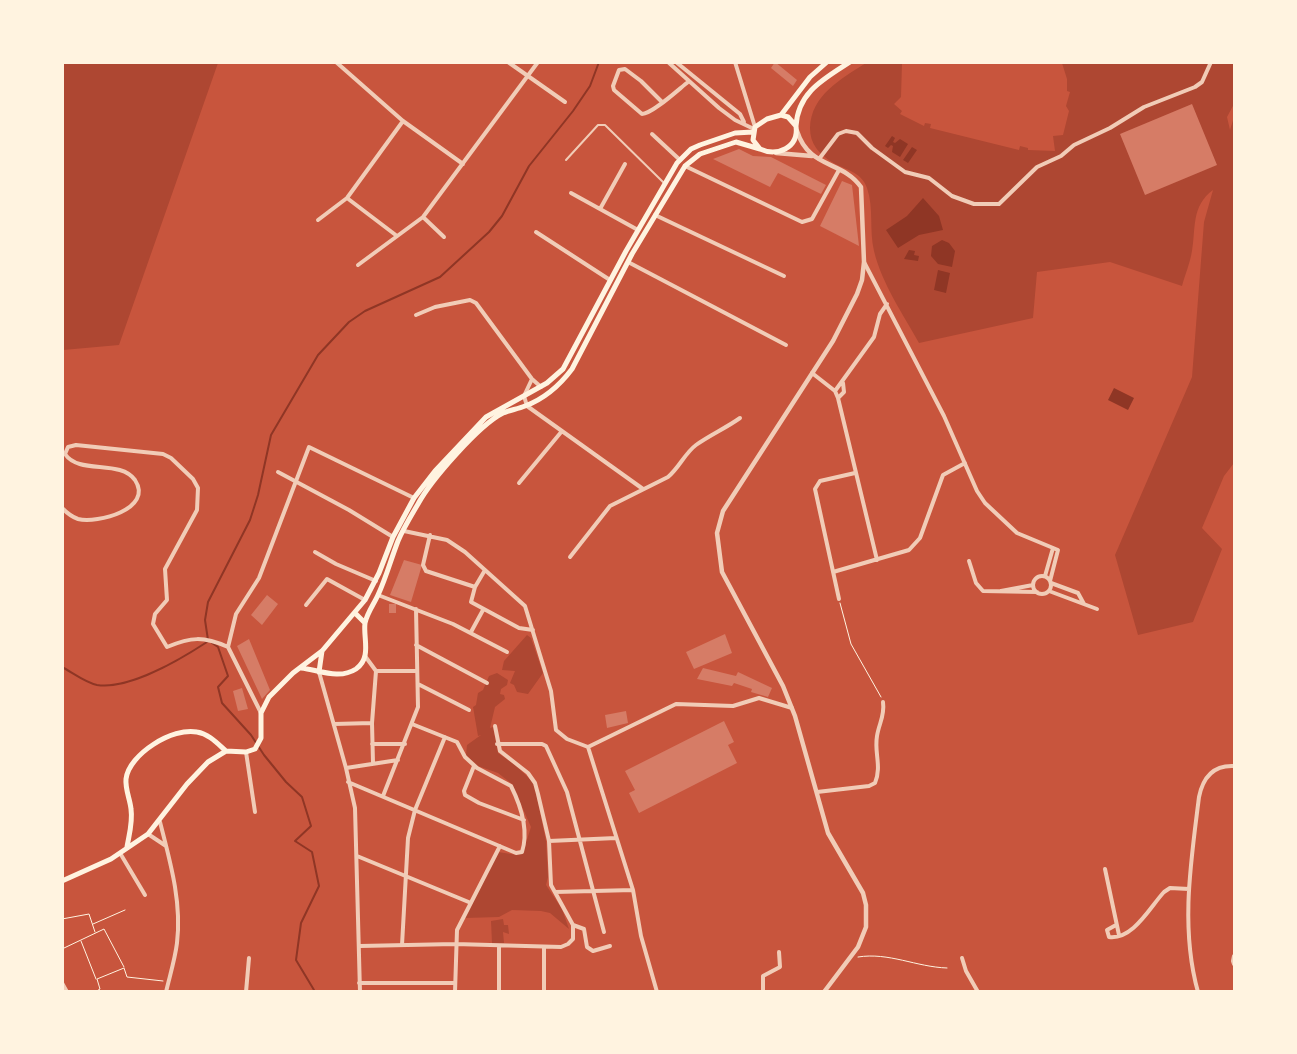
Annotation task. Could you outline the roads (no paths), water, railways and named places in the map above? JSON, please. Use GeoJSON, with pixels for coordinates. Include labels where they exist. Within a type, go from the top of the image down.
{"type":"FeatureCollection","features":[{"type":"Feature","properties":{"kind":"main road"},"geometry":{"type":"LineString","coordinates":[[62,882],[104,863],[148,834],[160,822],[198,770],[226,751],[246,752],[255,749],[260,742],[261,712],[275,690],[322,651],[365,600],[376,580],[393,538],[414,498],[435,471],[486,417],[557,376],[569,361],[610,280],[680,160],[691,149],[735,133],[754,129],[781,115],[810,77],[827,62]]}},
{"type":"Feature","properties":{"kind":"main road"},"geometry":{"type":"LineString","coordinates":[[301,668],[326,674],[352,671],[358,668],[365,656],[366,623],[404,531],[419,502],[465,446],[489,423],[503,413],[527,406],[551,391],[572,369],[628,262],[685,166],[700,154],[736,142],[776,153],[787,148],[793,142],[797,128],[799,106],[808,92],[850,62]]}},
{"type":"Feature","properties":{"kind":"main road"},"geometry":{"type":"LineString","coordinates":[[781,115],[788,117],[797,128]]}},
{"type":"Feature","properties":{"kind":"main road"},"geometry":{"type":"LineString","coordinates":[[754,129],[753,140],[760,149]]}},
{"type":"Feature","properties":{"kind":"main road"},"geometry":{"type":"LineString","coordinates":[[355,613],[366,623]]}},
{"type":"Feature","properties":{"kind":"main road"},"geometry":{"type":"LineString","coordinates":[[319,672],[322,651]]}},
{"type":"Feature","properties":{"kind":"main road"},"geometry":{"type":"LineString","coordinates":[[127,847],[132,812],[126,779],[132,764],[144,751],[184,732],[196,732],[207,735],[226,751]]}},
{"type":"Feature","properties":{"kind":"street"},"geometry":{"type":"LineString","coordinates":[[336,62],[403,121],[463,164]]}},
{"type":"Feature","properties":{"kind":"street"},"geometry":{"type":"LineString","coordinates":[[508,62],[565,102]]}},
{"type":"Feature","properties":{"kind":"street"},"geometry":{"type":"LineString","coordinates":[[358,265],[423,217],[538,62]]}},
{"type":"Feature","properties":{"kind":"street"},"geometry":{"type":"LineString","coordinates":[[668,62],[688,82],[735,120],[744,122],[754,129]]}},
{"type":"Feature","properties":{"kind":"street"},"geometry":{"type":"LineString","coordinates":[[676,62],[740,114],[744,122]]}},
{"type":"Feature","properties":{"kind":"street"},"geometry":{"type":"LineString","coordinates":[[735,62],[754,129]]}},
{"type":"Feature","properties":{"kind":"street"},"geometry":{"type":"LineString","coordinates":[[819,159],[838,134],[851,131],[857,132],[872,148],[905,172],[930,178],[952,196],[974,204],[999,204],[1037,167],[1062,156],[1074,146],[1088,140],[1144,107],[1185,92],[1202,82],[1211,62]]}},
{"type":"Feature","properties":{"kind":"street"},"geometry":{"type":"LineString","coordinates":[[662,102],[641,81],[625,69],[619,70],[613,86],[614,90],[639,113],[646,114],[662,102],[688,82]]}},
{"type":"Feature","properties":{"kind":"street"},"geometry":{"type":"LineString","coordinates":[[318,220],[346,198],[403,121]]}},
{"type":"Feature","properties":{"kind":"street"},"geometry":{"type":"LineString","coordinates":[[797,128],[805,149],[819,159],[855,178],[861,187],[864,262],[862,280],[833,341],[730,496],[722,511],[717,533],[722,572],[783,686],[792,708],[828,833],[863,893],[866,905],[866,927],[858,947],[824,992]]}},
{"type":"Feature","properties":{"kind":"street"},"geometry":{"type":"LineString","coordinates":[[652,134],[680,160]]}},
{"type":"Feature","properties":{"kind":"street"},"geometry":{"type":"LineString","coordinates":[[776,153],[814,156]]}},
{"type":"Feature","properties":{"kind":"street"},"geometry":{"type":"LineString","coordinates":[[600,209],[625,164]]}},
{"type":"Feature","properties":{"kind":"street"},"geometry":{"type":"LineString","coordinates":[[685,166],[802,222],[812,219],[839,170]]}},
{"type":"Feature","properties":{"kind":"street"},"geometry":{"type":"LineString","coordinates":[[571,193],[638,230]]}},
{"type":"Feature","properties":{"kind":"street"},"geometry":{"type":"LineString","coordinates":[[346,198],[397,236]]}},
{"type":"Feature","properties":{"kind":"street"},"geometry":{"type":"LineString","coordinates":[[655,215],[784,276]]}},
{"type":"Feature","properties":{"kind":"street"},"geometry":{"type":"LineString","coordinates":[[423,217],[444,237]]}},
{"type":"Feature","properties":{"kind":"street"},"geometry":{"type":"LineString","coordinates":[[536,232],[610,280]]}},
{"type":"Feature","properties":{"kind":"street"},"geometry":{"type":"LineString","coordinates":[[628,262],[786,345]]}},
{"type":"Feature","properties":{"kind":"street"},"geometry":{"type":"LineString","coordinates":[[864,262],[944,416],[977,492],[996,514],[1025,538],[1058,550],[1049,591],[1044,594],[1037,592],[994,593],[982,591],[976,583],[969,562]]}},
{"type":"Feature","properties":{"kind":"street"},"geometry":{"type":"LineString","coordinates":[[416,316],[435,307],[470,300],[482,311],[532,379],[542,386]]}},
{"type":"Feature","properties":{"kind":"street"},"geometry":{"type":"LineString","coordinates":[[835,391],[874,338],[880,314],[887,304]]}},
{"type":"Feature","properties":{"kind":"street"},"geometry":{"type":"LineString","coordinates":[[812,373],[835,391],[838,398],[877,560]]}},
{"type":"Feature","properties":{"kind":"street"},"geometry":{"type":"LineString","coordinates":[[532,379],[524,396],[527,406],[643,489]]}},
{"type":"Feature","properties":{"kind":"street"},"geometry":{"type":"LineString","coordinates":[[838,398],[844,392],[842,383]]}},
{"type":"Feature","properties":{"kind":"street"},"geometry":{"type":"LineString","coordinates":[[570,557],[604,512],[672,474],[696,445],[740,418]]}},
{"type":"Feature","properties":{"kind":"street"},"geometry":{"type":"LineString","coordinates":[[519,483],[562,431]]}},
{"type":"Feature","properties":{"kind":"street"},"geometry":{"type":"LineString","coordinates":[[62,508],[78,519],[96,519],[129,510],[134,504],[138,493],[137,483],[132,476],[108,468],[74,462],[65,454],[68,447],[76,445],[162,454],[188,472],[198,488],[197,510],[165,569],[167,600],[155,614],[152,624],[167,647],[187,638],[213,641],[228,647]]}},
{"type":"Feature","properties":{"kind":"street"},"geometry":{"type":"LineString","coordinates":[[261,712],[228,647],[236,614],[259,578],[294,482],[309,447],[414,498]]}},
{"type":"Feature","properties":{"kind":"street"},"geometry":{"type":"LineString","coordinates":[[833,572],[902,553],[914,545],[920,538],[942,475],[965,463]]}},
{"type":"Feature","properties":{"kind":"street"},"geometry":{"type":"LineString","coordinates":[[278,472],[349,510],[393,538]]}},
{"type":"Feature","properties":{"kind":"street"},"geometry":{"type":"LineString","coordinates":[[839,599],[815,490],[820,481],[855,473]]}},
{"type":"Feature","properties":{"kind":"street"},"geometry":{"type":"LineString","coordinates":[[404,531],[447,540],[465,552],[525,606],[550,690],[556,730],[567,739],[588,747],[676,704],[733,706],[759,698],[792,708]]}},
{"type":"Feature","properties":{"kind":"street"},"geometry":{"type":"LineString","coordinates":[[430,535],[423,562],[426,571],[475,587]]}},
{"type":"Feature","properties":{"kind":"street"},"geometry":{"type":"LineString","coordinates":[[1045,576],[1053,548]]}},
{"type":"Feature","properties":{"kind":"street"},"geometry":{"type":"LineString","coordinates":[[315,552],[336,564],[376,580]]}},
{"type":"Feature","properties":{"kind":"street"},"geometry":{"type":"LineString","coordinates":[[485,570],[475,587],[471,602],[519,628],[533,630]]}},
{"type":"Feature","properties":{"kind":"street"},"geometry":{"type":"LineString","coordinates":[[1045,576],[1051,582],[1078,593],[1084,604]]}},
{"type":"Feature","properties":{"kind":"street"},"geometry":{"type":"LineString","coordinates":[[994,593],[1033,584],[1036,579],[1045,576]]}},
{"type":"Feature","properties":{"kind":"street"},"geometry":{"type":"LineString","coordinates":[[306,605],[327,579],[365,600]]}},
{"type":"Feature","properties":{"kind":"street"},"geometry":{"type":"LineString","coordinates":[[1033,584],[1037,592]]}},
{"type":"Feature","properties":{"kind":"street"},"geometry":{"type":"LineString","coordinates":[[1026,585],[1024,589],[1026,592]]}},
{"type":"Feature","properties":{"kind":"street"},"geometry":{"type":"LineString","coordinates":[[1054,593],[1058,590],[1057,585]]}},
{"type":"Feature","properties":{"kind":"street"},"geometry":{"type":"LineString","coordinates":[[1049,591],[1097,608]]}},
{"type":"Feature","properties":{"kind":"street"},"geometry":{"type":"LineString","coordinates":[[378,595],[470,632],[507,652]]}},
{"type":"Feature","properties":{"kind":"street"},"geometry":{"type":"LineString","coordinates":[[383,796],[418,707],[416,609]]}},
{"type":"Feature","properties":{"kind":"street"},"geometry":{"type":"LineString","coordinates":[[470,632],[483,610]]}},
{"type":"Feature","properties":{"kind":"street"},"geometry":{"type":"LineString","coordinates":[[416,645],[487,683]]}},
{"type":"Feature","properties":{"kind":"street"},"geometry":{"type":"LineString","coordinates":[[365,656],[376,671],[372,723],[373,763]]}},
{"type":"Feature","properties":{"kind":"street"},"geometry":{"type":"LineString","coordinates":[[376,671],[416,671]]}},
{"type":"Feature","properties":{"kind":"street"},"geometry":{"type":"LineString","coordinates":[[319,672],[346,768],[355,808],[358,856],[360,992]]}},
{"type":"Feature","properties":{"kind":"street"},"geometry":{"type":"LineString","coordinates":[[322,682],[326,674]]}},
{"type":"Feature","properties":{"kind":"street"},"geometry":{"type":"LineString","coordinates":[[418,684],[469,710]]}},
{"type":"Feature","properties":{"kind":"street"},"geometry":{"type":"LineString","coordinates":[[817,792],[869,786],[875,783],[880,770],[876,735],[885,712],[884,702]]}},
{"type":"Feature","properties":{"kind":"street"},"geometry":{"type":"LineString","coordinates":[[334,724],[372,723]]}},
{"type":"Feature","properties":{"kind":"street"},"geometry":{"type":"LineString","coordinates":[[348,782],[516,853],[522,852],[526,839],[524,820],[511,786],[484,774],[474,766],[465,757],[457,742],[412,724]]}},
{"type":"Feature","properties":{"kind":"street"},"geometry":{"type":"LineString","coordinates":[[360,946],[455,944],[544,948],[561,947],[573,939],[573,925],[551,885],[549,841],[535,783],[528,773],[502,754],[497,744],[495,726]]}},
{"type":"Feature","properties":{"kind":"street"},"geometry":{"type":"LineString","coordinates":[[402,945],[404,876],[408,838],[415,810],[445,738]]}},
{"type":"Feature","properties":{"kind":"street"},"geometry":{"type":"LineString","coordinates":[[372,744],[405,744]]}},
{"type":"Feature","properties":{"kind":"street"},"geometry":{"type":"LineString","coordinates":[[497,744],[542,744],[546,746],[567,792],[604,932]]}},
{"type":"Feature","properties":{"kind":"street"},"geometry":{"type":"LineString","coordinates":[[588,747],[632,890],[641,936],[657,992]]}},
{"type":"Feature","properties":{"kind":"street"},"geometry":{"type":"LineString","coordinates":[[246,752],[255,812]]}},
{"type":"Feature","properties":{"kind":"street"},"geometry":{"type":"LineString","coordinates":[[346,768],[398,760]]}},
{"type":"Feature","properties":{"kind":"street"},"geometry":{"type":"LineString","coordinates":[[474,766],[464,791],[465,795],[479,803],[524,820]]}},
{"type":"Feature","properties":{"kind":"street"},"geometry":{"type":"LineString","coordinates":[[1198,992],[1189,946],[1189,889],[1201,787],[1218,768],[1234,766]]}},
{"type":"Feature","properties":{"kind":"street"},"geometry":{"type":"LineString","coordinates":[[160,822],[178,916],[177,944],[166,992]]}},
{"type":"Feature","properties":{"kind":"street"},"geometry":{"type":"LineString","coordinates":[[148,834],[166,846]]}},
{"type":"Feature","properties":{"kind":"street"},"geometry":{"type":"LineString","coordinates":[[549,841],[616,838]]}},
{"type":"Feature","properties":{"kind":"street"},"geometry":{"type":"LineString","coordinates":[[455,992],[455,944],[457,930],[500,846]]}},
{"type":"Feature","properties":{"kind":"street"},"geometry":{"type":"LineString","coordinates":[[120,853],[145,895]]}},
{"type":"Feature","properties":{"kind":"street"},"geometry":{"type":"LineString","coordinates":[[358,856],[471,903]]}},
{"type":"Feature","properties":{"kind":"street"},"geometry":{"type":"LineString","coordinates":[[1105,869],[1119,935]]}},
{"type":"Feature","properties":{"kind":"street"},"geometry":{"type":"LineString","coordinates":[[1116,925],[1109,928],[1106,932],[1111,937],[1133,928],[1164,892],[1170,888],[1189,889]]}},
{"type":"Feature","properties":{"kind":"street"},"geometry":{"type":"LineString","coordinates":[[554,892],[632,890]]}},
{"type":"Feature","properties":{"kind":"street"},"geometry":{"type":"LineString","coordinates":[[573,925],[584,929],[588,947],[593,951],[610,946]]}},
{"type":"Feature","properties":{"kind":"street"},"geometry":{"type":"LineString","coordinates":[[499,947],[499,992]]}},
{"type":"Feature","properties":{"kind":"street"},"geometry":{"type":"LineString","coordinates":[[544,948],[544,992]]}},
{"type":"Feature","properties":{"kind":"street"},"geometry":{"type":"LineString","coordinates":[[763,992],[763,976],[780,967],[779,952]]}},
{"type":"Feature","properties":{"kind":"street"},"geometry":{"type":"LineString","coordinates":[[1234,956],[1234,964]]}},
{"type":"Feature","properties":{"kind":"street"},"geometry":{"type":"LineString","coordinates":[[246,992],[250,958]]}},
{"type":"Feature","properties":{"kind":"street"},"geometry":{"type":"LineString","coordinates":[[962,958],[966,971],[978,992]]}},
{"type":"Feature","properties":{"kind":"street"},"geometry":{"type":"LineString","coordinates":[[359,982],[455,983]]}},
{"type":"Feature","properties":{"kind":"street"},"geometry":{"type":"LineString","coordinates":[[62,983],[67,992]]}},
{"type":"Feature","properties":{"kind":"lane"},"geometry":{"type":"LineString","coordinates":[[566,160],[598,125],[605,124],[665,184]]}},
{"type":"Feature","properties":{"kind":"waterway"},"geometry":{"type":"LineString","coordinates":[[208,640],[205,620],[208,602],[250,520],[258,495],[271,435],[318,355],[349,322],[365,311],[440,277],[489,232],[502,216],[529,166],[573,111],[590,86],[599,62]]}},
{"type":"Feature","properties":{"kind":"waterway"},"geometry":{"type":"LineString","coordinates":[[62,667],[93,684],[110,685],[124,683],[154,672],[207,642]]}},
{"type":"Feature","properties":{"kind":"waterway"},"geometry":{"type":"LineString","coordinates":[[212,643],[218,647],[228,676],[218,687],[222,703],[251,735],[264,755],[286,782],[302,797],[311,826],[295,841],[312,852],[319,886],[301,923],[296,960],[314,990],[311,992]]}}]}
